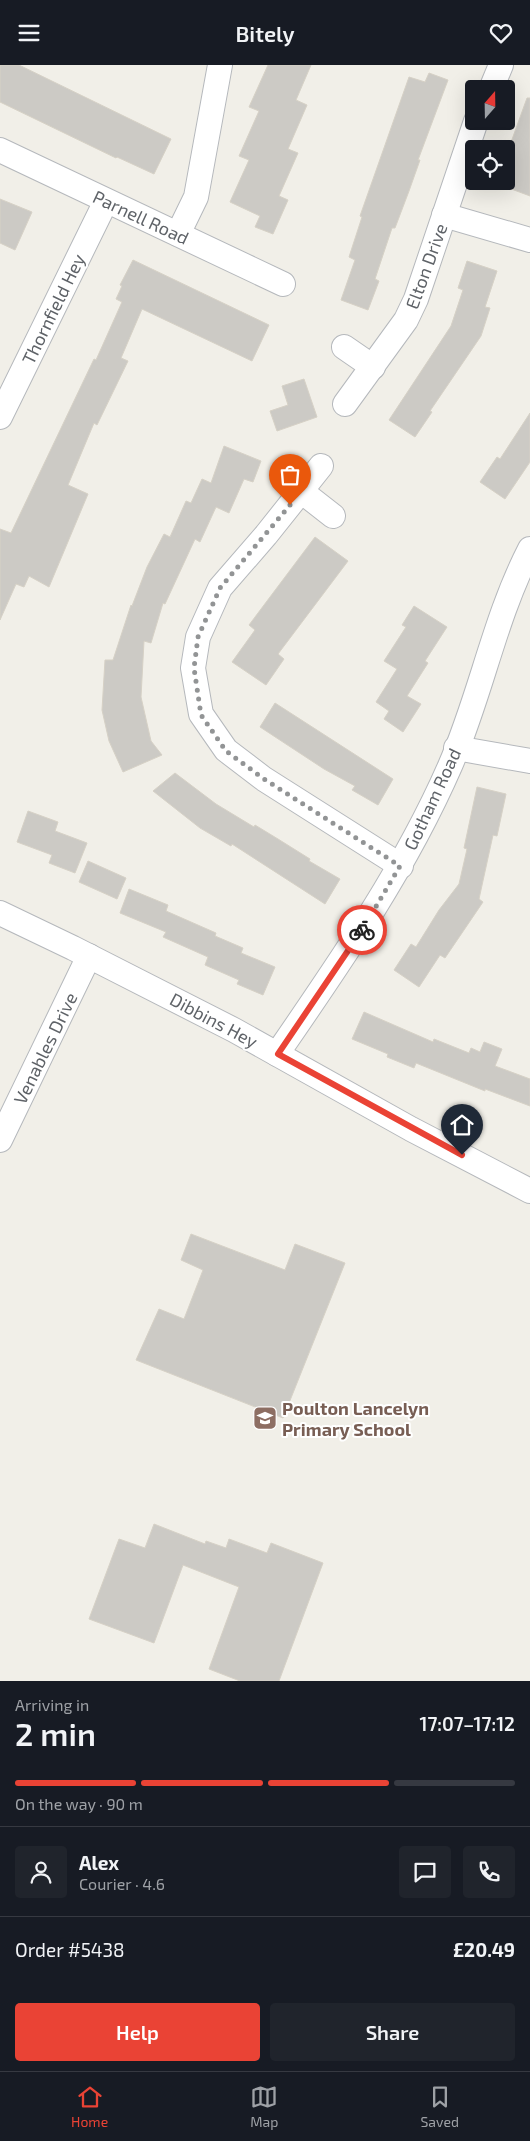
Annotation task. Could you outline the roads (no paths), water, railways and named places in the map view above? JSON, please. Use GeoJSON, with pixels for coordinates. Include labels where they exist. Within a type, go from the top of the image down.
{"type":"FeatureCollection","features":[{"type":"Feature","properties":{"kind":"street"},"geometry":{"type":"LineString","coordinates":[[178,235],[196,197],[220,65]]}},
{"type":"Feature","properties":{"kind":"street"},"geometry":{"type":"LineString","coordinates":[[495,80],[501,65]]}},
{"type":"Feature","properties":{"kind":"street","name":"Elton Drive"},"geometry":{"type":"LineString","coordinates":[[345,403],[406,320],[416,299],[473,130]]}},
{"type":"Feature","properties":{"kind":"street","name":"Parnell Road"},"geometry":{"type":"LineString","coordinates":[[0,150],[283,285]]}},
{"type":"Feature","properties":{"kind":"street","name":"Thornfield Hey"},"geometry":{"type":"LineString","coordinates":[[0,417],[106,201]]}},
{"type":"Feature","properties":{"kind":"street","name":"Elton Drive"},"geometry":{"type":"LineString","coordinates":[[444,215],[530,240]]}},
{"type":"Feature","properties":{"kind":"street"},"geometry":{"type":"LineString","coordinates":[[344,347],[373,367]]}},
{"type":"Feature","properties":{"kind":"street"},"geometry":{"type":"LineString","coordinates":[[321,466],[266,535],[220,588],[198,637],[194,668],[201,715],[226,751],[264,779],[400,866]]}},
{"type":"Feature","properties":{"kind":"street"},"geometry":{"type":"LineString","coordinates":[[302,491],[333,516]]}},
{"type":"Feature","properties":{"kind":"street","name":"Gotham Road"},"geometry":{"type":"LineString","coordinates":[[278,1054],[359,935],[400,866],[451,765],[503,610],[530,549]]}},
{"type":"Feature","properties":{"kind":"street"},"geometry":{"type":"LineString","coordinates":[[456,748],[530,761]]}},
{"type":"Feature","properties":{"kind":"street","name":"Dibbins Hey"},"geometry":{"type":"LineString","coordinates":[[0,913],[234,1030],[410,1129],[530,1191]]}},
{"type":"Feature","properties":{"kind":"street","name":"Venables Drive"},"geometry":{"type":"LineString","coordinates":[[0,1140],[89,956]]}},
{"type":"Feature","properties":{"kind":"place","name":"Poulton Lancelyn Primary School"},"geometry":{"type":"Point","coordinates":[265,1418]}}]}
